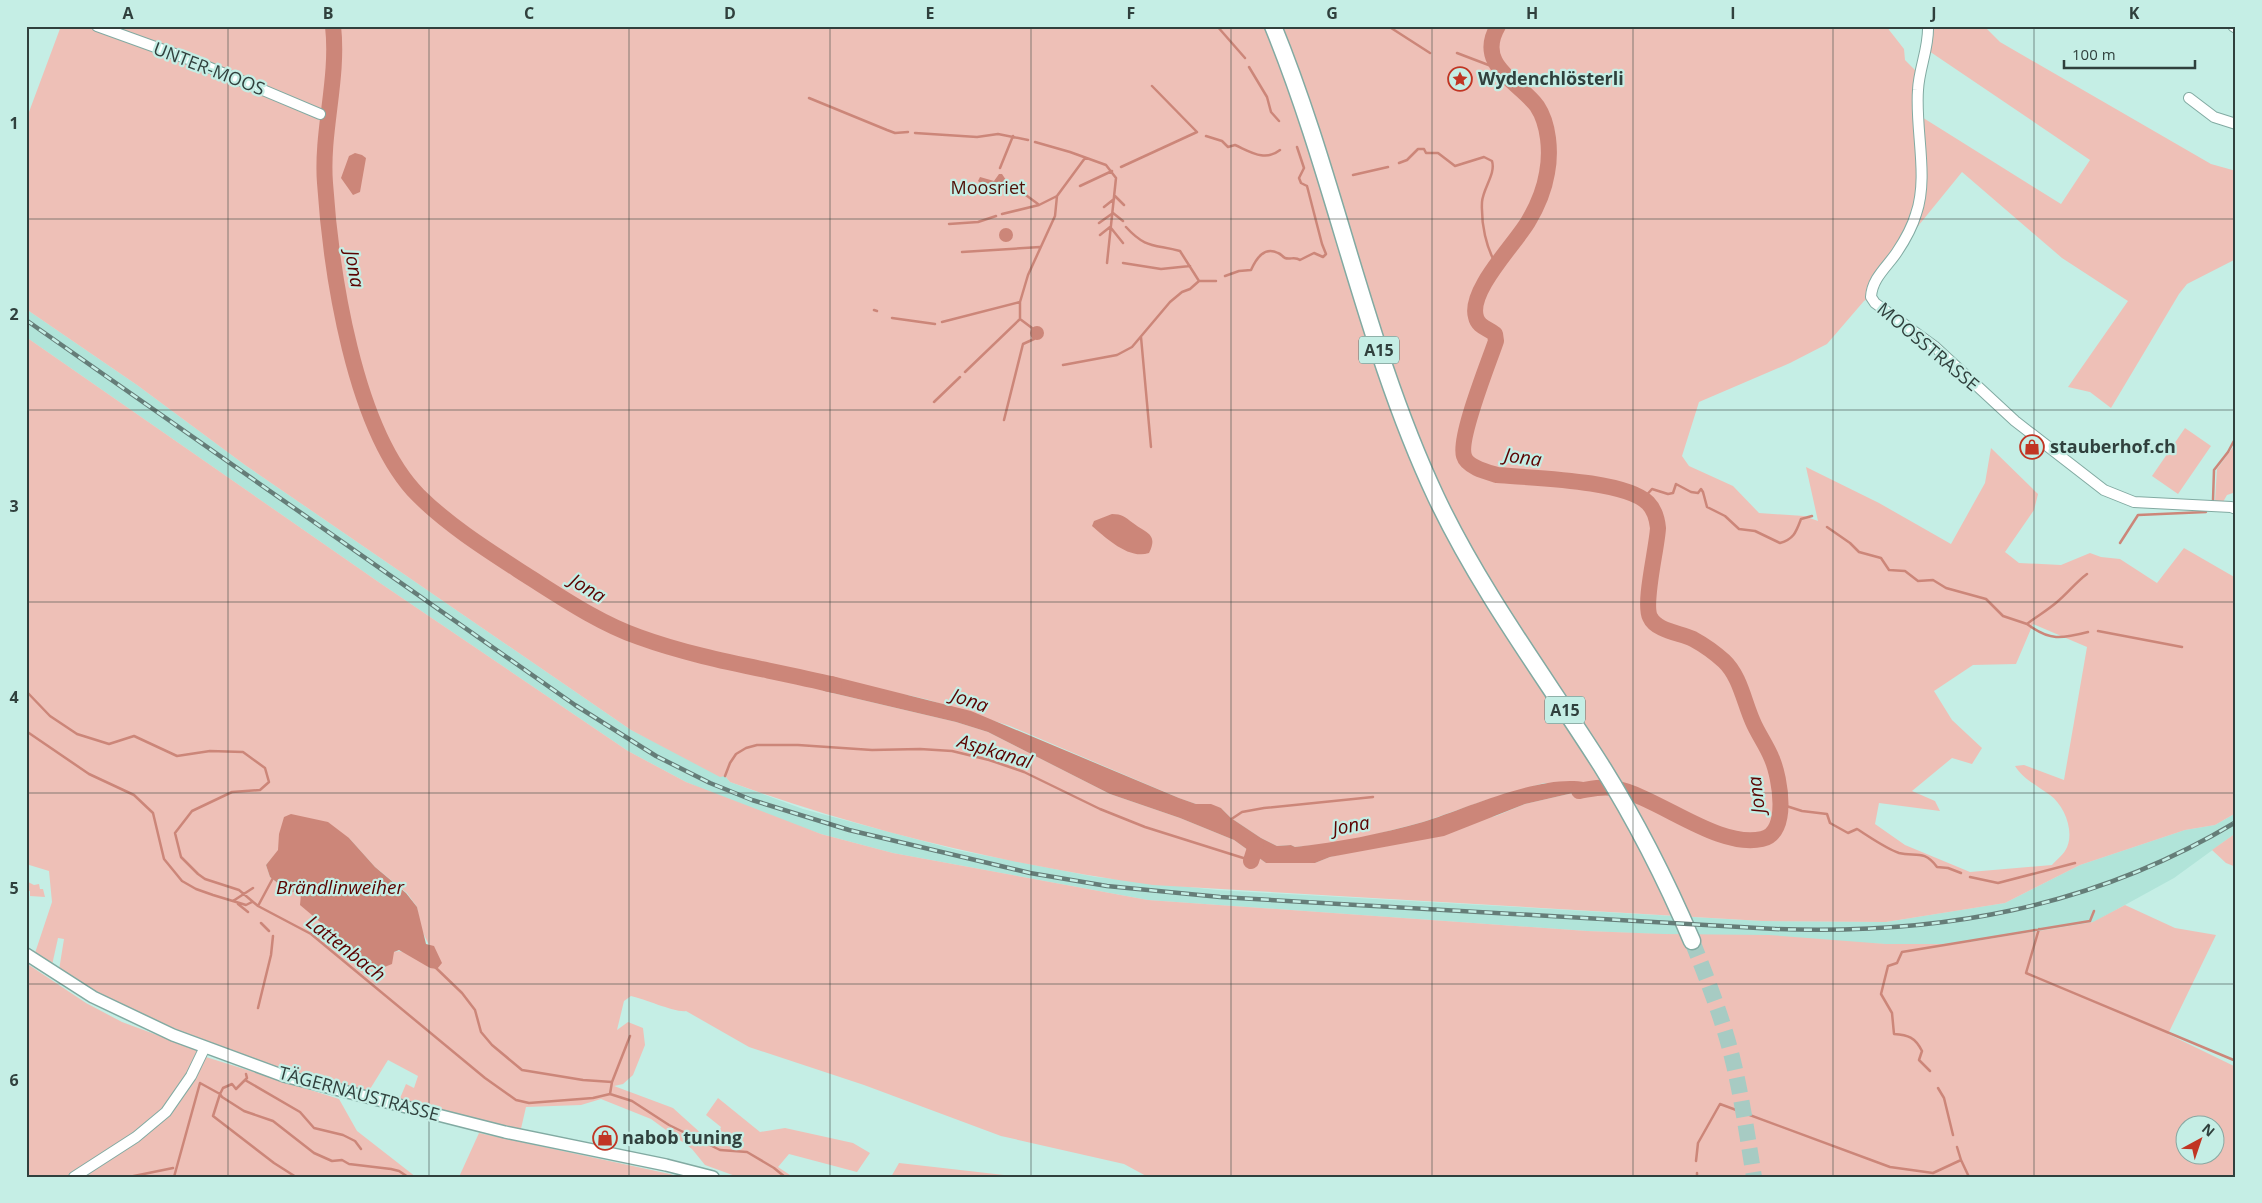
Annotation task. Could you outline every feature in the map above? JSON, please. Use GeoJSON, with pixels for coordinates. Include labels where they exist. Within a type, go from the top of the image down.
{"type":"FeatureCollection","features":[{"type":"Feature","properties":{"kind":"highway","name":"A15"},"geometry":{"type":"LineString","coordinates":[[1273,26],[1312,133],[1387,374],[1426,474],[1478,575],[1601,766],[1639,830],[1666,882],[1692,941]]}},
{"type":"Feature","properties":{"kind":"street","name":"UNTER-MOOS"},"geometry":{"type":"LineString","coordinates":[[97,26],[194,61],[320,114]]}},
{"type":"Feature","properties":{"kind":"street","name":"MOOSSTRASSE"},"geometry":{"type":"LineString","coordinates":[[1928,26],[1928,39],[1918,87],[1916,114],[1922,189],[1920,203],[1908,234],[1874,283],[1871,297],[1874,303],[1934,346],[2015,421],[2104,490],[2134,502],[2234,506]]}},
{"type":"Feature","properties":{"kind":"street"},"geometry":{"type":"LineString","coordinates":[[2189,98],[2214,117],[2236,124]]}},
{"type":"Feature","properties":{"kind":"street","name":"TÄGERNAUSTRASSE"},"geometry":{"type":"LineString","coordinates":[[26,954],[93,997],[174,1035],[284,1076],[505,1132],[666,1165],[713,1177]]}},
{"type":"Feature","properties":{"kind":"street"},"geometry":{"type":"LineString","coordinates":[[74,1177],[136,1137],[166,1112],[191,1076],[205,1047]]}},
{"type":"Feature","properties":{"kind":"shaded area"},"geometry":{"type":"Polygon","coordinates":[[[26,309],[137,385],[245,465],[631,730],[725,776],[730,782],[803,809],[957,850],[1096,877],[1217,890],[1762,921],[1886,922],[2005,903],[2080,865],[2185,830],[2215,825],[2236,813],[2236,833],[2174,878],[2094,922],[1970,942],[1942,944],[1886,944],[1587,931],[1148,900],[893,853],[821,834],[748,808],[686,782],[628,751],[380,583],[26,337],[26,309]]]}},
{"type":"Feature","properties":{"kind":"green space","name":"Moosriet"},"geometry":{"type":"Polygon","coordinates":[[[61,26],[1886,26],[1904,49],[1905,60],[1920,75],[1917,114],[2061,204],[2090,160],[1926,49],[1928,26],[1984,26],[2000,42],[2211,164],[2236,171],[2236,259],[2187,284],[2179,294],[2111,408],[2090,392],[2068,387],[2128,301],[2062,258],[1962,172],[1897,252],[1871,297],[1864,301],[1827,344],[1790,363],[1699,402],[1682,456],[1689,466],[1733,486],[1759,513],[1804,516],[1818,521],[1806,467],[1879,503],[1951,544],[1985,483],[1991,448],[2038,494],[2034,510],[2005,552],[2019,563],[2061,565],[2090,553],[2101,557],[2120,559],[2157,583],[2184,548],[2236,578],[2236,813],[2215,825],[2185,830],[2080,865],[2005,903],[1886,922],[1762,921],[1153,885],[1045,868],[939,845],[782,800],[730,782],[725,776],[720,777],[631,730],[245,465],[137,385],[26,309],[26,120],[61,26]],[[2033,624],[2016,664],[1973,665],[1934,691],[1952,720],[1982,748],[1972,764],[1952,758],[1912,791],[1935,801],[1940,811],[1879,803],[1875,824],[1905,845],[1970,872],[2052,865],[2064,853],[2068,844],[2069,829],[2060,806],[2050,795],[2022,775],[2015,766],[2024,765],[2064,780],[2087,647],[2033,624]],[[824,691],[956,722],[988,732],[1110,794],[1180,818],[1234,840],[1266,863],[1315,863],[1330,857],[1496,816],[1525,804],[1599,787],[1544,783],[1486,800],[1423,822],[1346,842],[1295,847],[1291,845],[1277,846],[1231,818],[1221,808],[1196,804],[1179,798],[1010,726],[908,695],[824,691]]]}},
{"type":"Feature","properties":{"kind":"green space"},"geometry":{"type":"Polygon","coordinates":[[[26,337],[380,583],[628,751],[686,782],[821,834],[893,853],[1148,900],[1587,931],[1769,935],[1886,944],[1970,942],[2093,922],[2125,905],[2175,928],[2216,935],[2168,1034],[2236,1067],[2236,1177],[1148,1177],[1124,1164],[1001,1136],[864,1085],[749,1047],[686,1011],[675,1010],[631,996],[624,1001],[617,1030],[628,1022],[643,1028],[645,1045],[633,1075],[623,1084],[614,1086],[673,1108],[714,1145],[721,1127],[706,1115],[718,1098],[760,1132],[785,1128],[853,1143],[870,1153],[857,1172],[789,1154],[778,1167],[793,1177],[738,1177],[705,1165],[692,1149],[651,1119],[601,1099],[581,1105],[526,1107],[520,1133],[398,1103],[406,1084],[414,1088],[418,1076],[388,1060],[367,1094],[289,1074],[161,1025],[118,1002],[87,990],[59,970],[64,939],[58,938],[52,965],[35,953],[52,902],[49,871],[26,864],[26,337]],[[349,838],[279,850],[266,865],[270,877],[289,893],[299,890],[301,894],[394,952],[408,953],[430,968],[429,945],[421,929],[417,907],[407,893],[375,867],[349,838]]]}},
{"type":"Feature","properties":{"kind":"green space"},"geometry":{"type":"Polygon","coordinates":[[[2185,428],[2211,446],[2178,494],[2152,476],[2185,428]]]}},
{"type":"Feature","properties":{"kind":"green space"},"geometry":{"type":"Polygon","coordinates":[[[2236,443],[2236,492],[2227,495],[2223,502],[2215,501],[2217,469],[2236,443]]]}},
{"type":"Feature","properties":{"kind":"green space"},"geometry":{"type":"Polygon","coordinates":[[[2236,833],[2236,867],[2226,863],[2212,850],[2236,833]]]}},
{"type":"Feature","properties":{"kind":"green space"},"geometry":{"type":"Polygon","coordinates":[[[26,881],[34,885],[39,884],[40,889],[43,889],[45,897],[30,896],[30,891],[26,890],[26,881]]]}},
{"type":"Feature","properties":{"kind":"green space"},"geometry":{"type":"Polygon","coordinates":[[[26,963],[86,1003],[122,1022],[203,1052],[191,1076],[141,1134],[178,1105],[206,1057],[339,1099],[357,1131],[416,1177],[86,1177],[87,1172],[74,1177],[26,1177],[26,963]]]}},
{"type":"Feature","properties":{"kind":"green space"},"geometry":{"type":"Polygon","coordinates":[[[479,1133],[670,1174],[680,1177],[459,1177],[479,1133]]]}},
{"type":"Feature","properties":{"kind":"green space"},"geometry":{"type":"Polygon","coordinates":[[[899,1163],[1004,1175],[1009,1177],[891,1177],[899,1163]]]}},
{"type":"Feature","properties":{"kind":"water"},"geometry":{"type":"Polygon","coordinates":[[[355,153],[366,158],[360,192],[353,195],[341,178],[349,156],[355,153]]]}},
{"type":"Feature","properties":{"kind":"water"},"geometry":{"type":"Polygon","coordinates":[[[999,174],[1002,174],[1006,180],[997,190],[985,187],[978,181],[980,177],[994,181],[999,174]]]}},
{"type":"Feature","properties":{"kind":"water"},"geometry":{"type":"Polygon","coordinates":[[[1006,228],[1011,230],[1013,235],[1011,240],[1006,242],[1001,240],[999,235],[1001,230],[1006,228]]]}},
{"type":"Feature","properties":{"kind":"water"},"geometry":{"type":"Polygon","coordinates":[[[1037,326],[1042,328],[1044,333],[1042,338],[1037,340],[1032,338],[1030,333],[1032,328],[1037,326]]]}},
{"type":"Feature","properties":{"kind":"water"},"geometry":{"type":"Polygon","coordinates":[[[1112,514],[1123,516],[1149,534],[1152,546],[1149,553],[1141,554],[1126,551],[1111,542],[1092,526],[1094,521],[1112,514]]]}},
{"type":"Feature","properties":{"kind":"water"},"geometry":{"type":"Polygon","coordinates":[[[832,676],[971,711],[1179,798],[1196,804],[1211,804],[1221,808],[1231,818],[1277,846],[1291,845],[1295,847],[1311,845],[1391,830],[1423,822],[1487,799],[1537,785],[1560,781],[1581,782],[1599,787],[1525,804],[1444,836],[1330,857],[1315,863],[1266,863],[1234,840],[1180,818],[1110,794],[988,732],[956,722],[824,691],[813,680],[832,676]]]}},
{"type":"Feature","properties":{"kind":"water","name":"Brändlinweiher"},"geometry":{"type":"Polygon","coordinates":[[[291,814],[328,822],[349,838],[375,867],[406,893],[417,907],[426,944],[434,946],[442,963],[437,969],[430,968],[399,950],[394,952],[392,964],[377,970],[300,905],[301,894],[299,890],[290,893],[270,877],[266,865],[278,850],[279,834],[284,817],[291,814]]]}},
{"type":"Feature","properties":{"kind":"waterway","name":"Jona"},"geometry":{"type":"LineString","coordinates":[[333,26],[334,66],[324,163],[333,260],[340,304],[362,391],[377,431],[396,467],[418,495],[456,528],[553,592],[609,624],[639,637],[687,652],[834,685]]}},
{"type":"Feature","properties":{"kind":"waterway"},"geometry":{"type":"LineString","coordinates":[[1217,26],[1245,58]]}},
{"type":"Feature","properties":{"kind":"waterway"},"geometry":{"type":"LineString","coordinates":[[1388,26],[1430,53]]}},
{"type":"Feature","properties":{"kind":"waterway","name":"Jona"},"geometry":{"type":"LineString","coordinates":[[1498,26],[1492,40],[1495,62],[1510,80],[1529,97],[1541,113],[1548,138],[1548,165],[1544,186],[1534,211],[1522,231],[1494,268],[1479,294],[1475,306],[1477,320],[1495,334],[1496,341],[1465,433],[1464,456],[1473,466],[1497,475],[1554,479],[1599,485],[1636,495],[1648,503],[1655,514],[1658,528],[1649,588],[1648,610],[1650,617],[1653,622],[1663,629],[1693,639],[1705,646],[1724,661],[1734,674],[1753,722],[1770,754],[1775,768],[1780,791],[1780,816],[1771,835],[1762,839],[1745,840],[1707,829],[1630,793],[1609,787],[1579,791]]}},
{"type":"Feature","properties":{"kind":"waterway"},"geometry":{"type":"LineString","coordinates":[[1457,53],[1499,69]]}},
{"type":"Feature","properties":{"kind":"waterway"},"geometry":{"type":"LineString","coordinates":[[1249,67],[1267,97],[1271,112],[1279,121]]}},
{"type":"Feature","properties":{"kind":"waterway"},"geometry":{"type":"LineString","coordinates":[[1121,167],[1197,132],[1152,86]]}},
{"type":"Feature","properties":{"kind":"waterway"},"geometry":{"type":"LineString","coordinates":[[809,98],[895,133],[908,132]]}},
{"type":"Feature","properties":{"kind":"waterway"},"geometry":{"type":"LineString","coordinates":[[915,133],[977,137],[998,134],[1028,140]]}},
{"type":"Feature","properties":{"kind":"waterway"},"geometry":{"type":"LineString","coordinates":[[1000,168],[1013,136]]}},
{"type":"Feature","properties":{"kind":"waterway"},"geometry":{"type":"LineString","coordinates":[[1206,136],[1222,141],[1228,147],[1235,145],[1263,156],[1274,154],[1280,150]]}},
{"type":"Feature","properties":{"kind":"waterway"},"geometry":{"type":"LineString","coordinates":[[1035,142],[1106,165],[1116,178],[1107,263]]}},
{"type":"Feature","properties":{"kind":"waterway"},"geometry":{"type":"LineString","coordinates":[[1297,147],[1304,168],[1299,178],[1301,183],[1307,186]]}},
{"type":"Feature","properties":{"kind":"waterway"},"geometry":{"type":"LineString","coordinates":[[1399,163],[1407,160],[1418,149],[1424,149],[1426,153],[1438,153],[1455,166],[1484,157],[1492,161],[1491,176],[1483,197],[1482,210],[1487,244],[1497,266]]}},
{"type":"Feature","properties":{"kind":"waterway"},"geometry":{"type":"LineString","coordinates":[[965,372],[1020,319],[1020,302],[1028,275],[1055,216],[1057,196],[1085,158]]}},
{"type":"Feature","properties":{"kind":"waterway"},"geometry":{"type":"LineString","coordinates":[[1353,175],[1388,167]]}},
{"type":"Feature","properties":{"kind":"waterway"},"geometry":{"type":"LineString","coordinates":[[1080,186],[1112,171]]}},
{"type":"Feature","properties":{"kind":"waterway"},"geometry":{"type":"LineString","coordinates":[[1225,276],[1239,271],[1251,270],[1258,258],[1269,251],[1279,253],[1285,258],[1300,260],[1314,253],[1323,257],[1326,254],[1307,186]]}},
{"type":"Feature","properties":{"kind":"waterway"},"geometry":{"type":"LineString","coordinates":[[1015,187],[1038,204]]}},
{"type":"Feature","properties":{"kind":"waterway"},"geometry":{"type":"LineString","coordinates":[[1002,214],[1039,205],[1057,196]]}},
{"type":"Feature","properties":{"kind":"waterway"},"geometry":{"type":"LineString","coordinates":[[1115,196],[1124,205]]}},
{"type":"Feature","properties":{"kind":"waterway"},"geometry":{"type":"LineString","coordinates":[[1104,207],[1114,199]]}},
{"type":"Feature","properties":{"kind":"waterway"},"geometry":{"type":"LineString","coordinates":[[1099,223],[1113,213],[1123,221]]}},
{"type":"Feature","properties":{"kind":"waterway"},"geometry":{"type":"LineString","coordinates":[[949,224],[978,222],[996,216]]}},
{"type":"Feature","properties":{"kind":"waterway"},"geometry":{"type":"LineString","coordinates":[[1100,235],[1110,227]]}},
{"type":"Feature","properties":{"kind":"waterway"},"geometry":{"type":"LineString","coordinates":[[1126,227],[1139,239],[1151,245],[1180,251],[1199,281]]}},
{"type":"Feature","properties":{"kind":"waterway"},"geometry":{"type":"LineString","coordinates":[[1111,228],[1123,243]]}},
{"type":"Feature","properties":{"kind":"waterway"},"geometry":{"type":"LineString","coordinates":[[962,252],[1040,247]]}},
{"type":"Feature","properties":{"kind":"waterway"},"geometry":{"type":"LineString","coordinates":[[1123,263],[1161,269],[1190,266]]}},
{"type":"Feature","properties":{"kind":"waterway"},"geometry":{"type":"LineString","coordinates":[[1063,365],[1117,355],[1132,347],[1170,302],[1182,292],[1190,289],[1199,281],[1216,281]]}},
{"type":"Feature","properties":{"kind":"waterway"},"geometry":{"type":"LineString","coordinates":[[942,322],[1020,302]]}},
{"type":"Feature","properties":{"kind":"waterway"},"geometry":{"type":"LineString","coordinates":[[892,318],[935,324]]}},
{"type":"Feature","properties":{"kind":"waterway"},"geometry":{"type":"LineString","coordinates":[[1020,319],[1032,328]]}},
{"type":"Feature","properties":{"kind":"waterway"},"geometry":{"type":"LineString","coordinates":[[1141,337],[1151,447]]}},
{"type":"Feature","properties":{"kind":"waterway"},"geometry":{"type":"LineString","coordinates":[[1004,420],[1023,344],[1034,339]]}},
{"type":"Feature","properties":{"kind":"waterway"},"geometry":{"type":"LineString","coordinates":[[934,402],[960,377]]}},
{"type":"Feature","properties":{"kind":"waterway"},"geometry":{"type":"LineString","coordinates":[[2213,500],[2214,470],[2228,452],[2236,437]]}},
{"type":"Feature","properties":{"kind":"waterway"},"geometry":{"type":"LineString","coordinates":[[1643,499],[1652,489],[1668,494],[1673,493],[1676,484],[1691,492],[1698,493],[1701,489],[1707,507],[1725,516],[1739,529],[1755,531],[1780,543],[1794,534],[1801,519],[1812,516]]}},
{"type":"Feature","properties":{"kind":"waterway"},"geometry":{"type":"LineString","coordinates":[[2120,543],[2138,515],[2206,512]]}},
{"type":"Feature","properties":{"kind":"waterway"},"geometry":{"type":"LineString","coordinates":[[1827,527],[1850,543],[1859,552],[1881,558],[1889,570],[1905,571],[1918,581],[1933,580],[1946,588],[1986,599],[2003,616],[2027,624],[2054,605],[2087,574]]}},
{"type":"Feature","properties":{"kind":"waterway"},"geometry":{"type":"LineString","coordinates":[[2027,624],[2035,630],[2056,637],[2088,632]]}},
{"type":"Feature","properties":{"kind":"waterway"},"geometry":{"type":"LineString","coordinates":[[2098,631],[2182,647]]}},
{"type":"Feature","properties":{"kind":"waterway","name":"Lattenbach"},"geometry":{"type":"LineString","coordinates":[[26,691],[50,716],[77,734],[109,744],[134,736],[177,756],[210,751],[243,752],[265,768],[269,782],[260,790],[232,792],[192,811],[175,833],[181,857],[205,879],[239,890],[258,906],[311,934],[485,1078],[516,1100],[529,1103],[593,1098],[610,1094],[632,1101],[669,1125],[720,1150],[747,1152],[785,1177]]}},
{"type":"Feature","properties":{"kind":"waterway"},"geometry":{"type":"LineString","coordinates":[[26,731],[89,774],[134,795],[153,813],[164,859],[182,881],[196,889],[246,905],[252,902]]}},
{"type":"Feature","properties":{"kind":"waterway","name":"Aspkanal"},"geometry":{"type":"LineString","coordinates":[[725,776],[736,754],[746,748],[757,745],[952,751],[989,760],[1024,772],[1100,809],[1145,827],[1256,862]]}},
{"type":"Feature","properties":{"kind":"waterway"},"geometry":{"type":"LineString","coordinates":[[1230,820],[1242,812],[1264,808],[1373,797]]}},
{"type":"Feature","properties":{"kind":"waterway"},"geometry":{"type":"LineString","coordinates":[[1780,804],[1802,811],[1827,814],[1830,823],[1848,833],[1857,829],[1894,851],[1923,856],[1932,861],[1937,867],[1948,868],[1961,873]]}},
{"type":"Feature","properties":{"kind":"waterway"},"geometry":{"type":"LineString","coordinates":[[1251,861],[1256,845]]}},
{"type":"Feature","properties":{"kind":"waterway"},"geometry":{"type":"LineString","coordinates":[[1970,877],[1998,883],[2075,863]]}},
{"type":"Feature","properties":{"kind":"waterway"},"geometry":{"type":"LineString","coordinates":[[258,906],[273,878]]}},
{"type":"Feature","properties":{"kind":"waterway","name":"Lattenbach"},"geometry":{"type":"LineString","coordinates":[[233,901],[253,888]]}},
{"type":"Feature","properties":{"kind":"waterway"},"geometry":{"type":"LineString","coordinates":[[238,904],[248,912]]}},
{"type":"Feature","properties":{"kind":"waterway"},"geometry":{"type":"LineString","coordinates":[[1930,1071],[1919,1060],[1922,1051],[1917,1043],[1907,1036],[1894,1034],[1892,1013],[1881,994],[1888,966],[1897,963],[1902,952],[2090,921],[2094,911]]}},
{"type":"Feature","properties":{"kind":"waterway"},"geometry":{"type":"LineString","coordinates":[[261,923],[269,931]]}},
{"type":"Feature","properties":{"kind":"waterway"},"geometry":{"type":"LineString","coordinates":[[2039,929],[2026,973],[2236,1061]]}},
{"type":"Feature","properties":{"kind":"waterway"},"geometry":{"type":"LineString","coordinates":[[258,1008],[271,955],[273,936]]}},
{"type":"Feature","properties":{"kind":"waterway"},"geometry":{"type":"LineString","coordinates":[[435,967],[462,993],[475,1010],[481,1032],[492,1045],[522,1070],[583,1080],[612,1082]]}},
{"type":"Feature","properties":{"kind":"waterway"},"geometry":{"type":"LineString","coordinates":[[610,1094],[612,1082],[630,1036]]}},
{"type":"Feature","properties":{"kind":"waterway"},"geometry":{"type":"LineString","coordinates":[[246,1074],[247,1078],[236,1089],[232,1084],[223,1088],[220,1094],[222,1097],[244,1111],[273,1121],[314,1153],[332,1161],[342,1160],[349,1164],[391,1169],[399,1171],[408,1177]]}},
{"type":"Feature","properties":{"kind":"waterway"},"geometry":{"type":"LineString","coordinates":[[245,1080],[300,1112],[314,1128],[343,1135],[355,1141],[361,1149]]}},
{"type":"Feature","properties":{"kind":"waterway"},"geometry":{"type":"LineString","coordinates":[[174,1177],[200,1083],[220,1094],[213,1116],[274,1163],[296,1177]]}},
{"type":"Feature","properties":{"kind":"waterway"},"geometry":{"type":"LineString","coordinates":[[1938,1088],[1944,1098],[1953,1135]]}},
{"type":"Feature","properties":{"kind":"waterway"},"geometry":{"type":"LineString","coordinates":[[1696,1161],[1698,1143],[1720,1104],[1890,1167],[1933,1173],[1961,1160]]}},
{"type":"Feature","properties":{"kind":"waterway"},"geometry":{"type":"LineString","coordinates":[[1957,1147],[1969,1177]]}},
{"type":"Feature","properties":{"kind":"waterway"},"geometry":{"type":"LineString","coordinates":[[129,1177],[173,1168]]}},
{"type":"Feature","properties":{"kind":"tunnel"},"geometry":{"type":"LineString","coordinates":[[1692,941],[1708,981],[1730,1049],[1741,1097],[1754,1177]]}},
{"type":"Feature","properties":{"kind":"railway"},"geometry":{"type":"LineString","coordinates":[[26,320],[575,705],[656,756],[710,783],[752,800],[849,830],[1030,873],[1107,886],[1220,897],[1775,929],[1836,930],[1896,927],[1955,920],[2013,910],[2071,895],[2127,876],[2182,852],[2236,822]]}},
{"type":"Feature","properties":{"kind":"place","name":"Wydenchlösterli"},"geometry":{"type":"Point","coordinates":[1460,79]}},
{"type":"Feature","properties":{"kind":"place","name":"stauberhof.ch"},"geometry":{"type":"Point","coordinates":[2032,447]}},
{"type":"Feature","properties":{"kind":"place","name":"nabob tuning"},"geometry":{"type":"Point","coordinates":[605,1138]}}]}
